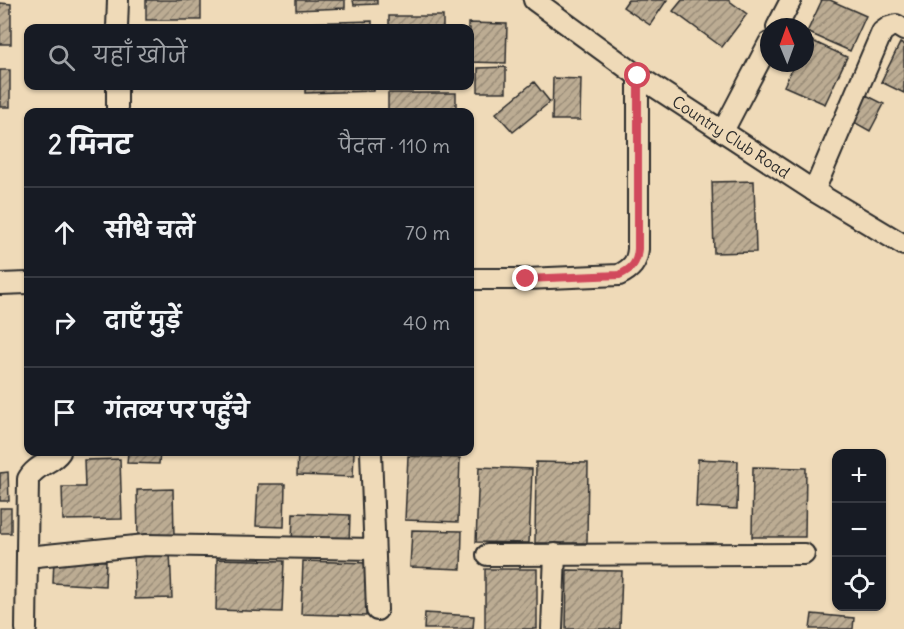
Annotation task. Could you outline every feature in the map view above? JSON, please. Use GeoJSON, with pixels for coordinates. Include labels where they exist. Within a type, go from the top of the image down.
{"type":"FeatureCollection","features":[{"type":"Feature","properties":{"kind":"street"},"geometry":{"type":"LineString","coordinates":[[117,24],[118,0]]}},
{"type":"Feature","properties":{"kind":"street","name":"Country Club Road"},"geometry":{"type":"LineString","coordinates":[[534,0],[638,76],[814,191],[904,245]]}},
{"type":"Feature","properties":{"kind":"street"},"geometry":{"type":"LineString","coordinates":[[782,18],[791,0]]}},
{"type":"Feature","properties":{"kind":"street"},"geometry":{"type":"LineString","coordinates":[[814,191],[882,32],[896,25],[904,30]]}},
{"type":"Feature","properties":{"kind":"street"},"geometry":{"type":"LineString","coordinates":[[723,131],[760,60]]}},
{"type":"Feature","properties":{"kind":"street"},"geometry":{"type":"LineString","coordinates":[[474,279],[619,275],[633,266],[638,249],[638,76]]}},
{"type":"Feature","properties":{"kind":"street"},"geometry":{"type":"LineString","coordinates":[[117,90],[117,108]]}},
{"type":"Feature","properties":{"kind":"street"},"geometry":{"type":"LineString","coordinates":[[0,284],[24,283]]}},
{"type":"Feature","properties":{"kind":"street"},"geometry":{"type":"LineString","coordinates":[[26,629],[28,479],[36,469],[58,456]]}},
{"type":"Feature","properties":{"kind":"street"},"geometry":{"type":"LineString","coordinates":[[371,456],[377,610]]}},
{"type":"Feature","properties":{"kind":"street"},"geometry":{"type":"LineString","coordinates":[[27,557],[146,545],[374,549]]}},
{"type":"Feature","properties":{"kind":"street"},"geometry":{"type":"LineString","coordinates":[[552,629],[555,554]]}},
{"type":"Feature","properties":{"kind":"street"},"geometry":{"type":"LineString","coordinates":[[487,555],[804,554]]}},
{"type":"Feature","properties":{"kind":"building"},"geometry":{"type":"Polygon","coordinates":[[[146,0],[201,0],[201,20],[146,20],[146,0]]]}},
{"type":"Feature","properties":{"kind":"building"},"geometry":{"type":"Polygon","coordinates":[[[296,0],[345,0],[345,8],[296,10],[296,0]]]}},
{"type":"Feature","properties":{"kind":"building"},"geometry":{"type":"Polygon","coordinates":[[[353,0],[377,0],[377,4],[354,5],[353,0]]]}},
{"type":"Feature","properties":{"kind":"building"},"geometry":{"type":"Polygon","coordinates":[[[628,0],[667,0],[650,25],[623,7],[628,0]]]}},
{"type":"Feature","properties":{"kind":"building"},"geometry":{"type":"Polygon","coordinates":[[[682,0],[728,0],[747,14],[722,47],[673,11],[682,0]]]}},
{"type":"Feature","properties":{"kind":"building"},"geometry":{"type":"Polygon","coordinates":[[[822,0],[830,0],[866,16],[850,51],[814,35],[814,18],[822,0]]]}},
{"type":"Feature","properties":{"kind":"building"},"geometry":{"type":"Polygon","coordinates":[[[0,3],[11,4],[11,44],[0,44],[0,3]]]}},
{"type":"Feature","properties":{"kind":"building"},"geometry":{"type":"Polygon","coordinates":[[[389,16],[443,16],[443,24],[389,24],[389,16]]]}},
{"type":"Feature","properties":{"kind":"building"},"geometry":{"type":"Polygon","coordinates":[[[372,21],[372,24],[303,23],[372,21]]]}},
{"type":"Feature","properties":{"kind":"building"},"geometry":{"type":"Polygon","coordinates":[[[468,23],[507,24],[506,63],[474,62],[474,24],[468,23]]]}},
{"type":"Feature","properties":{"kind":"building"},"geometry":{"type":"Polygon","coordinates":[[[814,42],[847,57],[825,104],[784,86],[791,72],[814,72],[814,42]]]}},
{"type":"Feature","properties":{"kind":"building"},"geometry":{"type":"Polygon","coordinates":[[[900,43],[904,45],[904,93],[881,82],[900,43]]]}},
{"type":"Feature","properties":{"kind":"building"},"geometry":{"type":"Polygon","coordinates":[[[506,67],[506,92],[478,92],[478,68],[506,67]]]}},
{"type":"Feature","properties":{"kind":"building"},"geometry":{"type":"Polygon","coordinates":[[[0,70],[10,70],[10,107],[0,107],[0,70]]]}},
{"type":"Feature","properties":{"kind":"building"},"geometry":{"type":"Polygon","coordinates":[[[553,78],[581,79],[580,120],[552,120],[553,78]]]}},
{"type":"Feature","properties":{"kind":"building"},"geometry":{"type":"Polygon","coordinates":[[[534,82],[550,102],[513,132],[496,113],[534,82]]]}},
{"type":"Feature","properties":{"kind":"building"},"geometry":{"type":"Polygon","coordinates":[[[305,90],[374,90],[374,91],[305,93],[305,90]]]}},
{"type":"Feature","properties":{"kind":"building"},"geometry":{"type":"Polygon","coordinates":[[[388,93],[456,93],[456,108],[388,108],[388,93]]]}},
{"type":"Feature","properties":{"kind":"building"},"geometry":{"type":"Polygon","coordinates":[[[866,95],[884,104],[870,131],[852,121],[866,95]]]}},
{"type":"Feature","properties":{"kind":"building"},"geometry":{"type":"Polygon","coordinates":[[[754,181],[756,252],[714,253],[712,182],[754,181]]]}},
{"type":"Feature","properties":{"kind":"building"},"geometry":{"type":"Polygon","coordinates":[[[128,456],[160,456],[159,464],[127,463],[128,456]]]}},
{"type":"Feature","properties":{"kind":"building"},"geometry":{"type":"Polygon","coordinates":[[[298,456],[354,456],[353,477],[297,475],[298,456]]]}},
{"type":"Feature","properties":{"kind":"building"},"geometry":{"type":"Polygon","coordinates":[[[408,456],[460,458],[458,522],[405,520],[408,456]]]}},
{"type":"Feature","properties":{"kind":"building"},"geometry":{"type":"Polygon","coordinates":[[[120,459],[122,519],[63,520],[62,487],[85,487],[84,460],[120,459]]]}},
{"type":"Feature","properties":{"kind":"building"},"geometry":{"type":"Polygon","coordinates":[[[698,459],[738,461],[737,509],[696,507],[698,459]]]}},
{"type":"Feature","properties":{"kind":"building"},"geometry":{"type":"Polygon","coordinates":[[[536,462],[588,463],[587,543],[535,543],[536,462]]]}},
{"type":"Feature","properties":{"kind":"building"},"geometry":{"type":"Polygon","coordinates":[[[479,467],[532,469],[529,543],[476,542],[479,467]]]}},
{"type":"Feature","properties":{"kind":"building"},"geometry":{"type":"Polygon","coordinates":[[[753,467],[806,468],[805,537],[752,537],[753,467]]]}},
{"type":"Feature","properties":{"kind":"building"},"geometry":{"type":"Polygon","coordinates":[[[8,472],[9,501],[0,501],[0,473],[8,472]]]}},
{"type":"Feature","properties":{"kind":"building"},"geometry":{"type":"Polygon","coordinates":[[[258,484],[285,484],[284,527],[256,526],[258,484]]]}},
{"type":"Feature","properties":{"kind":"building"},"geometry":{"type":"Polygon","coordinates":[[[173,489],[174,536],[138,537],[137,490],[173,489]]]}},
{"type":"Feature","properties":{"kind":"building"},"geometry":{"type":"Polygon","coordinates":[[[0,508],[11,508],[11,533],[0,533],[0,508]]]}},
{"type":"Feature","properties":{"kind":"building"},"geometry":{"type":"Polygon","coordinates":[[[293,513],[350,515],[349,545],[292,543],[293,513]]]}},
{"type":"Feature","properties":{"kind":"building"},"geometry":{"type":"Polygon","coordinates":[[[412,530],[462,531],[461,569],[410,567],[412,530]]]}},
{"type":"Feature","properties":{"kind":"building"},"geometry":{"type":"Polygon","coordinates":[[[170,551],[172,598],[135,599],[134,552],[170,551]]]}},
{"type":"Feature","properties":{"kind":"building"},"geometry":{"type":"Polygon","coordinates":[[[54,558],[106,561],[105,586],[53,583],[54,558]]]}},
{"type":"Feature","properties":{"kind":"building"},"geometry":{"type":"Polygon","coordinates":[[[217,559],[284,561],[282,612],[216,610],[217,559]]]}},
{"type":"Feature","properties":{"kind":"building"},"geometry":{"type":"Polygon","coordinates":[[[303,561],[368,563],[366,616],[301,614],[303,561]]]}},
{"type":"Feature","properties":{"kind":"building"},"geometry":{"type":"Polygon","coordinates":[[[485,569],[537,569],[537,629],[485,629],[485,569]]]}},
{"type":"Feature","properties":{"kind":"building"},"geometry":{"type":"Polygon","coordinates":[[[567,570],[622,571],[620,629],[566,629],[567,570]]]}},
{"type":"Feature","properties":{"kind":"building"},"geometry":{"type":"Polygon","coordinates":[[[425,613],[474,616],[473,629],[424,629],[425,613]]]}},
{"type":"Feature","properties":{"kind":"building"},"geometry":{"type":"Polygon","coordinates":[[[812,614],[854,618],[853,629],[810,629],[812,614]]]}},
{"type":"Feature","properties":{"kind":"route"},"geometry":{"type":"LineString","coordinates":[[526,279],[619,275],[633,266],[638,249],[638,76]]}}]}
